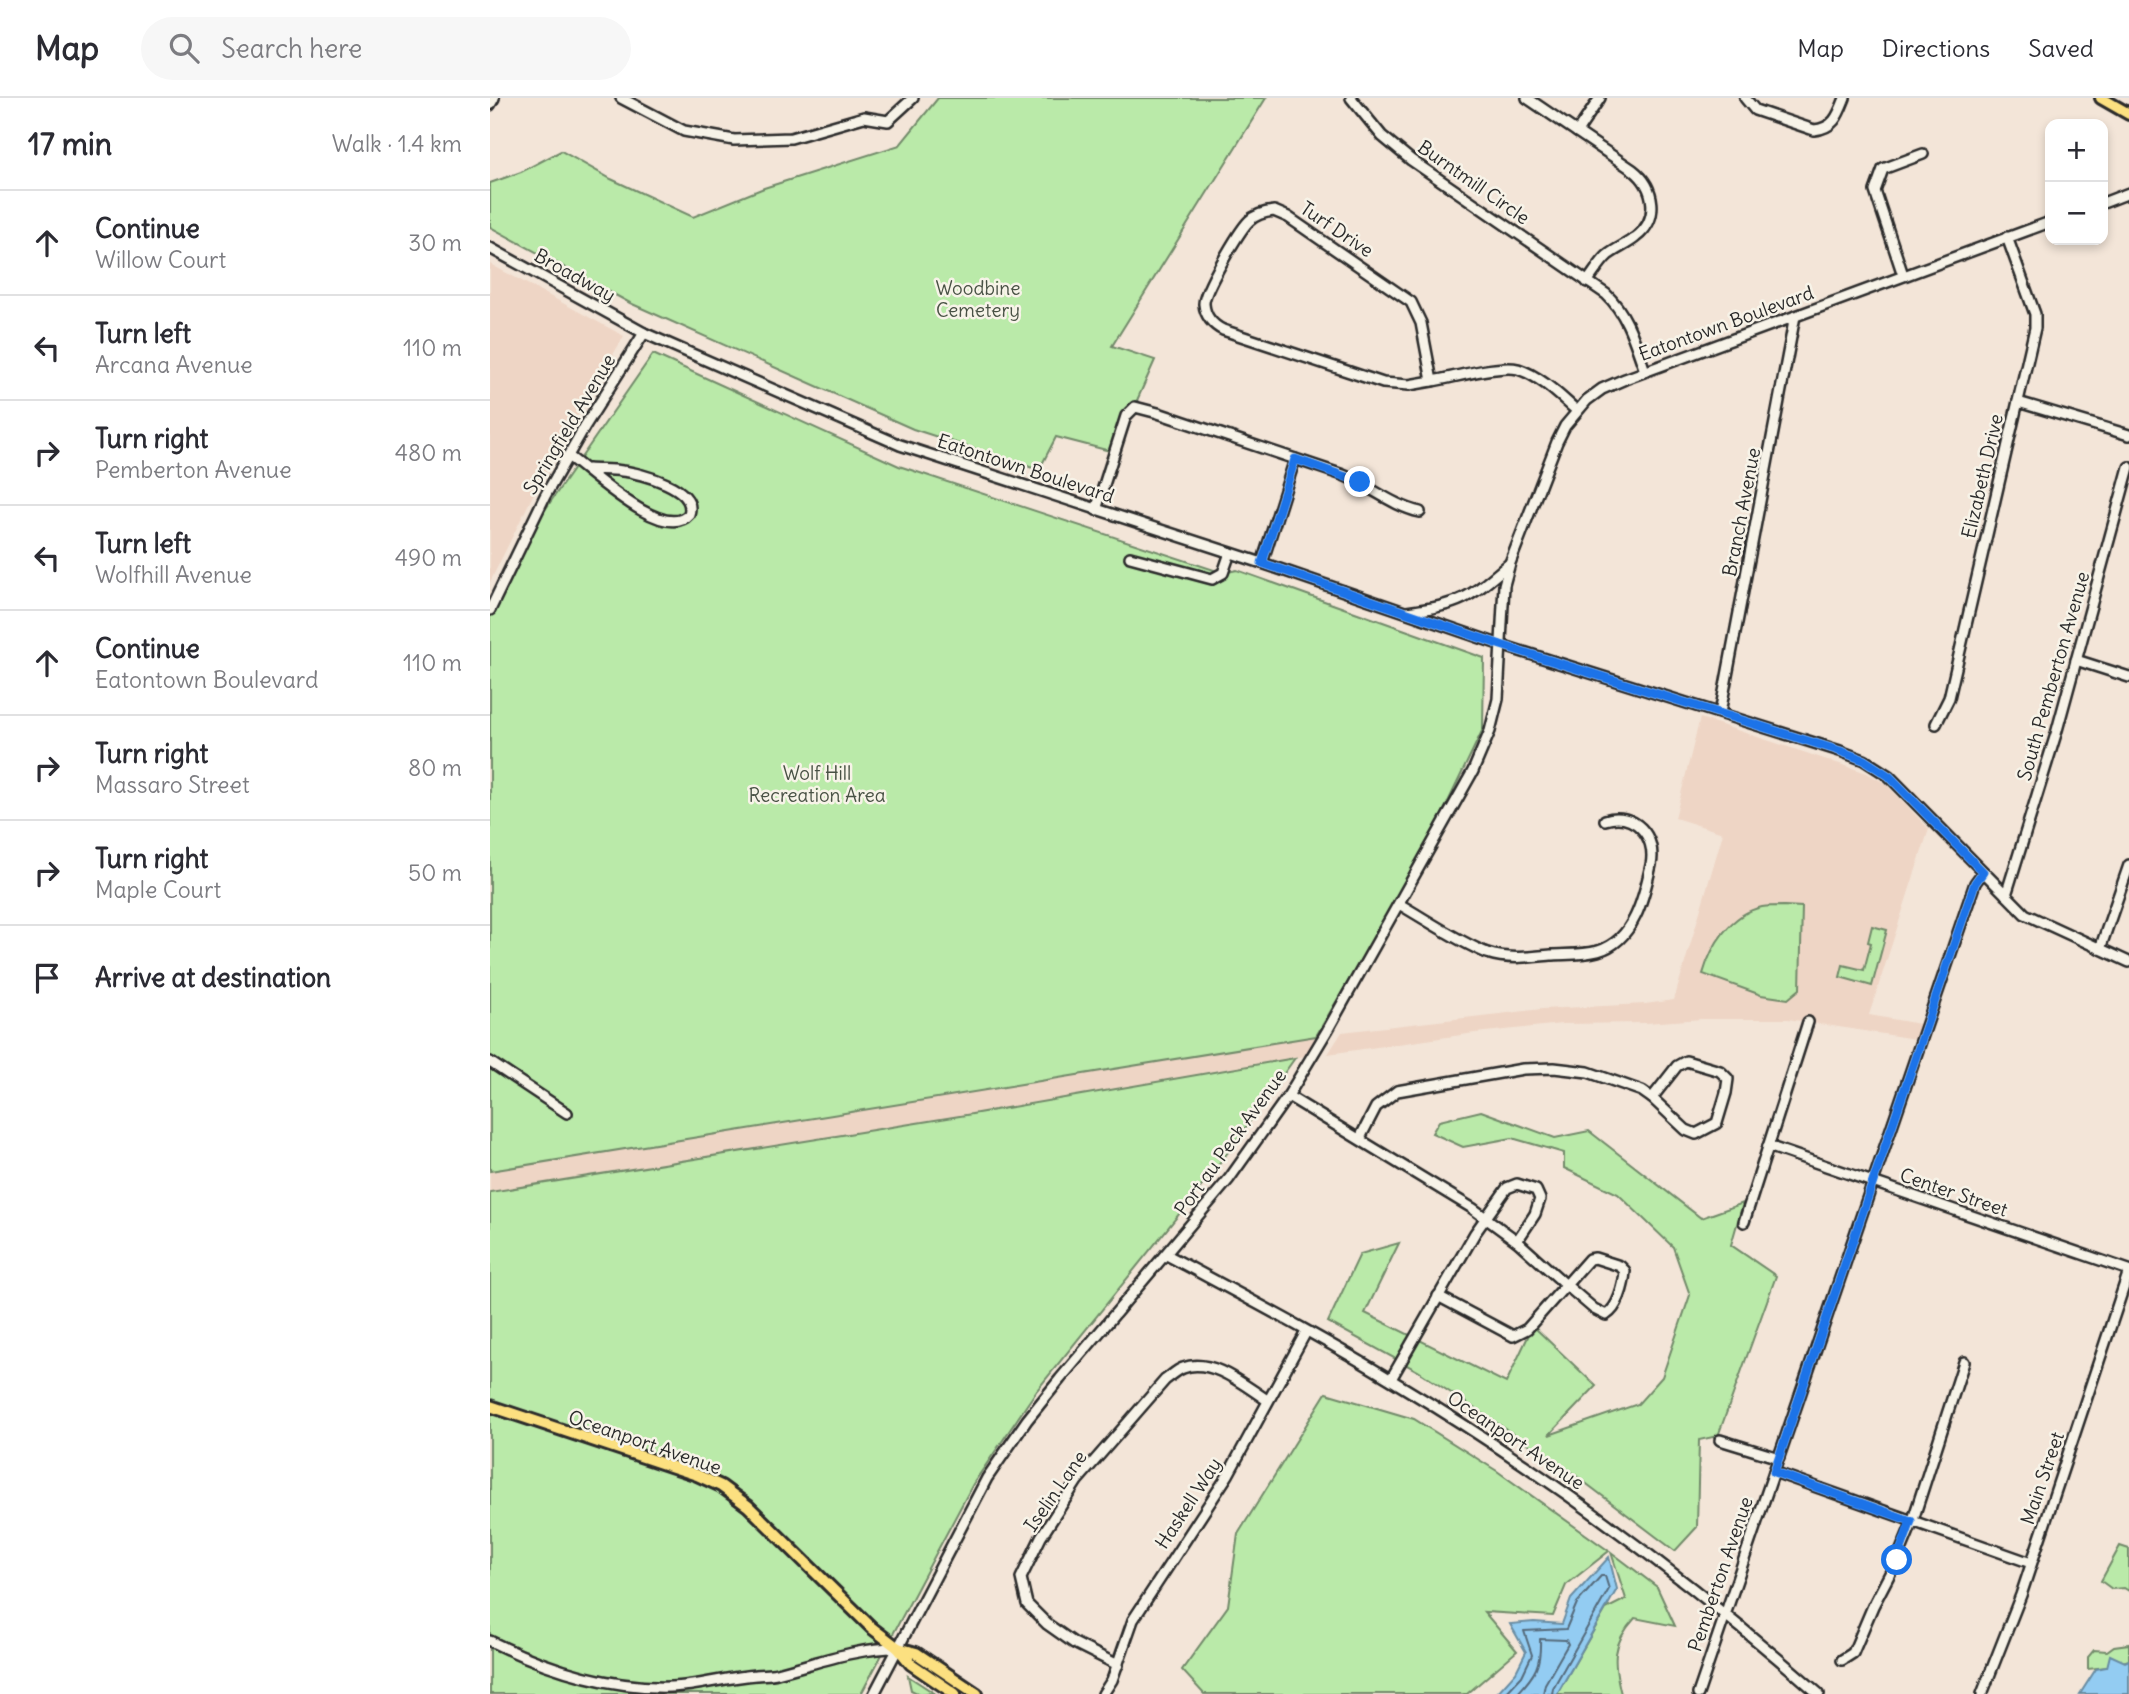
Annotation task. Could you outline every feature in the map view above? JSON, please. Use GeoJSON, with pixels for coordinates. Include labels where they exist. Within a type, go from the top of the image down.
{"type":"FeatureCollection","features":[{"type":"Feature","properties":{"kind":"main road"},"geometry":{"type":"LineString","coordinates":[[2101,98],[2129,114]]}},
{"type":"Feature","properties":{"kind":"main road","name":"Oceanport Avenue"},"geometry":{"type":"LineString","coordinates":[[490,1406],[697,1475],[721,1486],[748,1506],[872,1628],[898,1648]]}},
{"type":"Feature","properties":{"kind":"main road"},"geometry":{"type":"LineString","coordinates":[[898,1648],[911,1664],[955,1694]]}},
{"type":"Feature","properties":{"kind":"main road"},"geometry":{"type":"LineString","coordinates":[[898,1648],[916,1653],[976,1694]]}},
{"type":"Feature","properties":{"kind":"street"},"geometry":{"type":"LineString","coordinates":[[490,105],[494,98]]}},
{"type":"Feature","properties":{"kind":"street"},"geometry":{"type":"LineString","coordinates":[[621,98],[684,131],[722,139],[757,141],[806,135],[847,120],[864,117],[888,121],[913,98]]}},
{"type":"Feature","properties":{"kind":"street","name":"Burntmill Circle"},"geometry":{"type":"LineString","coordinates":[[1351,98],[1382,136],[1410,160],[1606,294],[1620,309],[1645,371]]}},
{"type":"Feature","properties":{"kind":"street"},"geometry":{"type":"LineString","coordinates":[[1527,98],[1638,174],[1648,187],[1653,202],[1651,216],[1643,231],[1607,256],[1587,282]]}},
{"type":"Feature","properties":{"kind":"street"},"geometry":{"type":"LineString","coordinates":[[1577,132],[1600,98]]}},
{"type":"Feature","properties":{"kind":"street"},"geometry":{"type":"LineString","coordinates":[[1745,98],[1755,110],[1814,130],[1823,129],[1833,123],[1845,98]]}},
{"type":"Feature","properties":{"kind":"street"},"geometry":{"type":"LineString","coordinates":[[1903,275],[1875,191],[1882,169],[1923,154]]}},
{"type":"Feature","properties":{"kind":"street"},"geometry":{"type":"LineString","coordinates":[[2108,201],[2129,193]]}},
{"type":"Feature","properties":{"kind":"street","name":"Turf Drive"},"geometry":{"type":"LineString","coordinates":[[1432,381],[1421,323],[1406,298],[1283,214],[1266,212],[1257,215],[1246,225],[1205,297],[1207,314],[1218,327],[1383,383],[1409,385],[1511,368],[1526,373],[1576,410]]}},
{"type":"Feature","properties":{"kind":"street","name":"Eatontown Boulevard"},"geometry":{"type":"LineString","coordinates":[[1510,563],[1557,442],[1576,410],[1602,389],[2045,224]]}},
{"type":"Feature","properties":{"kind":"street","name":"Elizabeth Drive"},"geometry":{"type":"LineString","coordinates":[[1936,724],[1949,698],[2036,320],[2007,237]]}},
{"type":"Feature","properties":{"kind":"street","name":"Broadway"},"geometry":{"type":"LineString","coordinates":[[490,248],[644,332]]}},
{"type":"Feature","properties":{"kind":"street","name":"Branch Avenue"},"geometry":{"type":"LineString","coordinates":[[1720,713],[1795,316]]}},
{"type":"Feature","properties":{"kind":"street","name":"Eatontown Boulevard"},"geometry":{"type":"LineString","coordinates":[[644,332],[900,445],[1262,563],[1501,645],[1840,751],[1881,769],[2032,919],[2129,962]]}},
{"type":"Feature","properties":{"kind":"street","name":"Springfield Avenue"},"geometry":{"type":"LineString","coordinates":[[490,610],[540,506],[644,332]]}},
{"type":"Feature","properties":{"kind":"street"},"geometry":{"type":"LineString","coordinates":[[2018,402],[2129,436]]}},
{"type":"Feature","properties":{"kind":"street"},"geometry":{"type":"LineString","coordinates":[[1096,510],[1126,416],[1135,407],[1360,482],[1399,505],[1420,512]]}},
{"type":"Feature","properties":{"kind":"street"},"geometry":{"type":"LineString","coordinates":[[568,457],[588,469],[609,490],[662,520],[677,522],[689,514],[690,501],[668,485],[621,470],[588,469]]}},
{"type":"Feature","properties":{"kind":"street"},"geometry":{"type":"LineString","coordinates":[[1262,563],[1295,459]]}},
{"type":"Feature","properties":{"kind":"street","name":"South Pemberton Avenue"},"geometry":{"type":"LineString","coordinates":[[2006,895],[2076,660],[2129,467]]}},
{"type":"Feature","properties":{"kind":"street"},"geometry":{"type":"LineString","coordinates":[[1130,557],[1212,579],[1221,576],[1230,553]]}},
{"type":"Feature","properties":{"kind":"street"},"geometry":{"type":"LineString","coordinates":[[1406,612],[1459,602],[1476,593],[1510,563]]}},
{"type":"Feature","properties":{"kind":"street","name":"Port au Peck Avenue"},"geometry":{"type":"LineString","coordinates":[[874,1694],[968,1511],[1006,1449],[1060,1379],[1229,1179],[1288,1096],[1474,771],[1485,745],[1498,699],[1501,609],[1510,563]]}},
{"type":"Feature","properties":{"kind":"street"},"geometry":{"type":"LineString","coordinates":[[2076,660],[2129,677]]}},
{"type":"Feature","properties":{"kind":"street"},"geometry":{"type":"LineString","coordinates":[[1399,904],[1497,956],[1525,958],[1609,947],[1623,936],[1634,920],[1652,853],[1649,838],[1636,823],[1622,818],[1605,820]]}},
{"type":"Feature","properties":{"kind":"street"},"geometry":{"type":"LineString","coordinates":[[2100,949],[2129,865]]}},
{"type":"Feature","properties":{"kind":"street","name":"Pemberton Avenue"},"geometry":{"type":"LineString","coordinates":[[1698,1694],[1975,883],[1983,872]]}},
{"type":"Feature","properties":{"kind":"street"},"geometry":{"type":"LineString","coordinates":[[1744,1222],[1808,1022]]}},
{"type":"Feature","properties":{"kind":"street"},"geometry":{"type":"LineString","coordinates":[[490,1062],[567,1112]]}},
{"type":"Feature","properties":{"kind":"street"},"geometry":{"type":"LineString","coordinates":[[1360,1138],[1380,1103],[1402,1089],[1537,1068],[1569,1069],[1604,1077],[1642,1091],[1686,1130],[1696,1134],[1717,1123],[1728,1079],[1720,1071],[1693,1062],[1681,1062],[1652,1098]]}},
{"type":"Feature","properties":{"kind":"street"},"geometry":{"type":"LineString","coordinates":[[1288,1096],[1486,1218],[1517,1241],[1566,1285],[1594,1309],[1606,1315],[1613,1310],[1625,1271],[1620,1265],[1590,1259],[1566,1285],[1533,1322],[1520,1334],[1508,1335],[1438,1296]]}},
{"type":"Feature","properties":{"kind":"street","name":"Center Street"},"geometry":{"type":"LineString","coordinates":[[1768,1146],[2129,1270]]}},
{"type":"Feature","properties":{"kind":"street"},"geometry":{"type":"LineString","coordinates":[[1391,1379],[1486,1218],[1511,1185],[1517,1184],[1536,1190],[1541,1199],[1538,1209],[1517,1241]]}},
{"type":"Feature","properties":{"kind":"street","name":"Oceanport Avenue"},"geometry":{"type":"LineString","coordinates":[[1167,1255],[1391,1379],[1571,1497],[1726,1615],[1819,1694]]}},
{"type":"Feature","properties":{"kind":"street","name":"Main Street"},"geometry":{"type":"LineString","coordinates":[[1982,1694],[2005,1639],[2129,1270]]}},
{"type":"Feature","properties":{"kind":"street","name":"Haskell Way"},"geometry":{"type":"LineString","coordinates":[[1103,1694],[1118,1665],[1133,1620],[1228,1475],[1306,1332]]}},
{"type":"Feature","properties":{"kind":"street"},"geometry":{"type":"LineString","coordinates":[[1842,1660],[1853,1653],[1872,1606],[1897,1560],[1964,1362]]}},
{"type":"Feature","properties":{"kind":"street","name":"Iselin Lane"},"geometry":{"type":"LineString","coordinates":[[1118,1665],[1074,1643],[1047,1625],[1027,1604],[1021,1578],[1041,1537],[1077,1481],[1165,1380],[1183,1368],[1204,1365],[1268,1400]]}},
{"type":"Feature","properties":{"kind":"street"},"geometry":{"type":"LineString","coordinates":[[1720,1440],[1779,1458]]}},
{"type":"Feature","properties":{"kind":"street"},"geometry":{"type":"LineString","coordinates":[[1774,1472],[2031,1563]]}},
{"type":"Feature","properties":{"kind":"street"},"geometry":{"type":"LineString","coordinates":[[490,1641],[540,1662],[609,1682],[671,1687],[757,1674],[776,1674],[830,1657],[898,1648]]}},
{"type":"Feature","properties":{"kind":"shaded area"},"geometry":{"type":"Polygon","coordinates":[[[490,264],[624,336],[532,497],[490,582],[490,264]]]}},
{"type":"Feature","properties":{"kind":"shaded area"},"geometry":{"type":"Polygon","coordinates":[[[1700,718],[1867,773],[1886,784],[1929,829],[1869,1015],[1920,1024],[1915,1039],[1788,1019],[1702,1019],[1562,1024],[1475,1033],[1328,1054],[1342,1032],[1542,1009],[1674,1000],[1723,833],[1675,818],[1700,718]]]}},
{"type":"Feature","properties":{"kind":"shaded area"},"geometry":{"type":"Polygon","coordinates":[[[1316,1036],[1305,1056],[972,1114],[490,1192],[490,1171],[1316,1036]]]}},
{"type":"Feature","properties":{"kind":"green space","name":"Woodbine Cemetery"},"geometry":{"type":"Polygon","coordinates":[[[938,98],[1266,98],[1112,346],[1155,360],[1114,452],[1056,437],[1039,470],[913,429],[630,303],[490,227],[490,183],[521,172],[561,151],[611,179],[693,217],[764,188],[900,145],[938,98]]]}},
{"type":"Feature","properties":{"kind":"green space","name":"Wolf Hill Recreation Area"},"geometry":{"type":"Polygon","coordinates":[[[653,354],[899,466],[1223,573],[1237,570],[1484,658],[1483,729],[1422,856],[1316,1036],[490,1171],[490,614],[524,540],[653,354]]]}},
{"type":"Feature","properties":{"kind":"green space"},"geometry":{"type":"Polygon","coordinates":[[[1762,907],[1802,907],[1800,989],[1788,999],[1761,995],[1703,974],[1717,942],[1740,916],[1762,907]]]}},
{"type":"Feature","properties":{"kind":"green space"},"geometry":{"type":"Polygon","coordinates":[[[1872,926],[1887,930],[1872,986],[1840,977],[1843,965],[1864,970],[1872,926]]]}},
{"type":"Feature","properties":{"kind":"green space"},"geometry":{"type":"Polygon","coordinates":[[[1295,1058],[1218,1166],[1037,1390],[973,1484],[861,1694],[490,1694],[490,1192],[972,1114],[1295,1058]]]}},
{"type":"Feature","properties":{"kind":"green space"},"geometry":{"type":"Polygon","coordinates":[[[1481,1111],[1555,1138],[1589,1131],[1701,1218],[1743,1203],[1731,1245],[1776,1276],[1718,1436],[1699,1440],[1697,1527],[1675,1551],[1575,1475],[1418,1371],[1328,1322],[1360,1254],[1399,1243],[1365,1313],[1506,1383],[1533,1326],[1596,1386],[1549,1435],[1638,1404],[1662,1377],[1690,1295],[1673,1247],[1618,1194],[1564,1168],[1564,1153],[1512,1138],[1463,1147],[1432,1133],[1439,1121],[1481,1111]]]}},
{"type":"Feature","properties":{"kind":"green space"},"geometry":{"type":"Polygon","coordinates":[[[1326,1393],[1414,1419],[1497,1471],[1609,1551],[1566,1585],[1553,1616],[1484,1612],[1517,1651],[1467,1694],[1204,1694],[1182,1670],[1228,1606],[1238,1534],[1326,1393]]]}},
{"type":"Feature","properties":{"kind":"green space"},"geometry":{"type":"Polygon","coordinates":[[[2120,1546],[2129,1549],[2129,1591],[2124,1588],[2112,1589],[2101,1581],[2120,1546]]]}},
{"type":"Feature","properties":{"kind":"green space"},"geometry":{"type":"Polygon","coordinates":[[[1611,1552],[1657,1587],[1675,1626],[1635,1618],[1627,1627],[1616,1654],[1616,1672],[1621,1694],[1557,1694],[1606,1609],[1626,1599],[1611,1552]]]}},
{"type":"Feature","properties":{"kind":"green space"},"geometry":{"type":"Polygon","coordinates":[[[2129,1644],[2129,1660],[2107,1667],[2088,1669],[2088,1657],[2094,1650],[2107,1651],[2114,1646],[2129,1644]]]}},
{"type":"Feature","properties":{"kind":"green space"},"geometry":{"type":"Polygon","coordinates":[[[908,1676],[934,1693],[919,1694],[911,1690],[908,1676]]]}},
{"type":"Feature","properties":{"kind":"water"},"geometry":{"type":"Polygon","coordinates":[[[1609,1557],[1617,1589],[1557,1694],[1496,1694],[1516,1672],[1526,1652],[1510,1624],[1562,1624],[1571,1599],[1609,1557]]]}},
{"type":"Feature","properties":{"kind":"water"},"geometry":{"type":"Polygon","coordinates":[[[2110,1655],[2125,1662],[2129,1660],[2129,1694],[2080,1694],[2096,1669],[2107,1667],[2110,1655]]]}},
{"type":"Feature","properties":{"kind":"route"},"geometry":{"type":"LineString","coordinates":[[1360,482],[1295,459],[1262,563],[1430,622],[1864,760],[1881,769],[1915,800],[1983,872],[1975,883],[1774,1472],[1911,1521],[1897,1560]]}}]}
